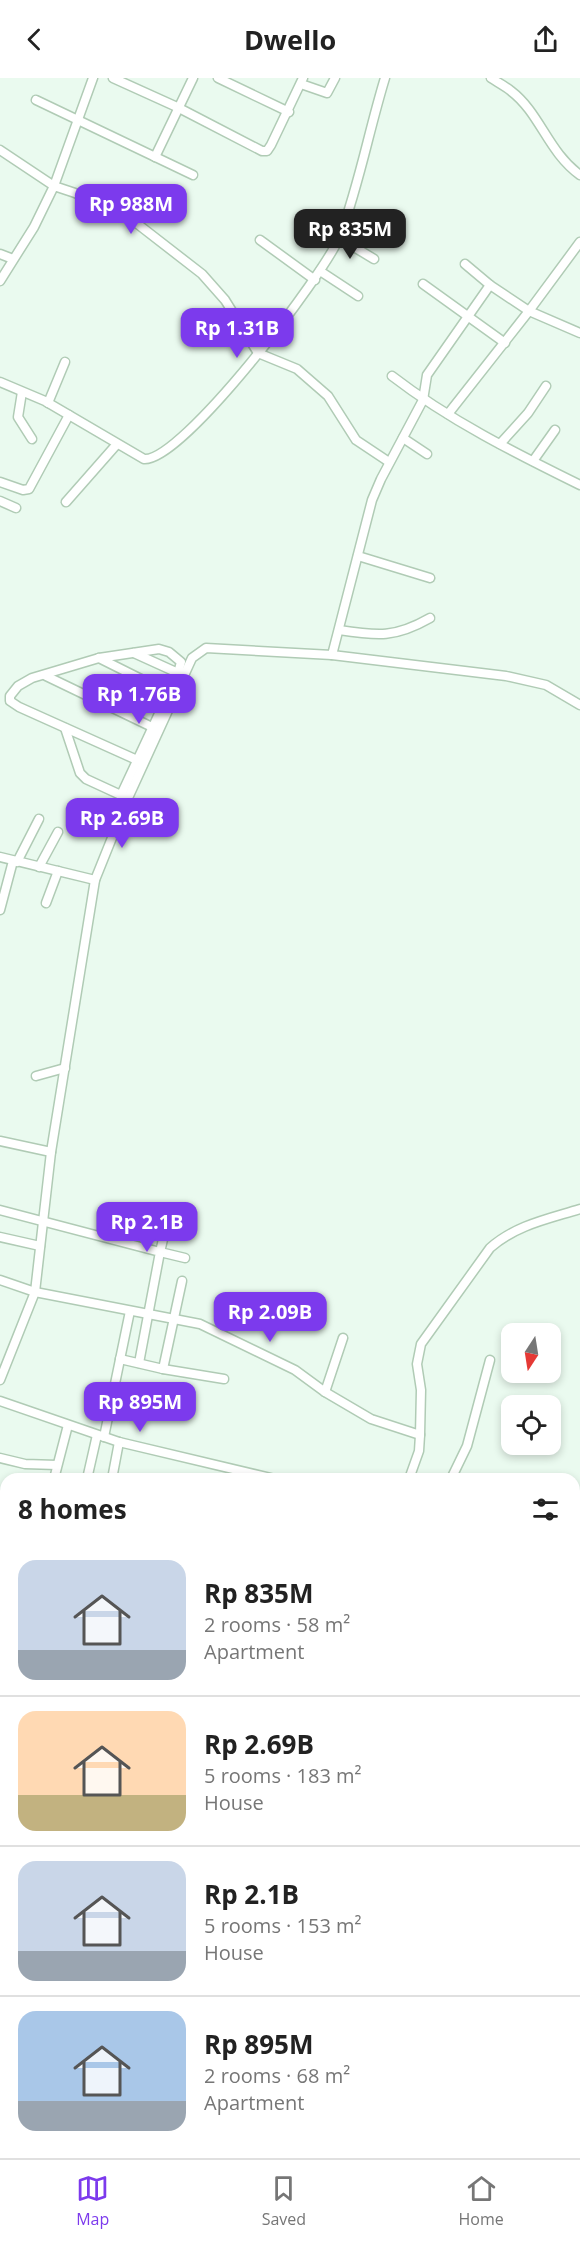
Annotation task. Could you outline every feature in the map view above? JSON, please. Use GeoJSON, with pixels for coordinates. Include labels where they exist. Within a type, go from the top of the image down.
{"type":"FeatureCollection","features":[{"type":"Feature","properties":{"kind":"street"},"geometry":{"type":"LineString","coordinates":[[0,280],[34,227],[54,186],[93,78]]}},
{"type":"Feature","properties":{"kind":"street"},"geometry":{"type":"LineString","coordinates":[[113,78],[177,107],[262,151],[267,151],[271,145],[289,112],[302,81],[327,93],[334,78]]}},
{"type":"Feature","properties":{"kind":"street"},"geometry":{"type":"LineString","coordinates":[[155,157],[192,78]]}},
{"type":"Feature","properties":{"kind":"street"},"geometry":{"type":"LineString","coordinates":[[218,78],[289,112]]}},
{"type":"Feature","properties":{"kind":"street"},"geometry":{"type":"LineString","coordinates":[[0,382],[48,403],[144,459],[155,457],[202,416],[258,353],[315,280],[339,238],[385,78]]}},
{"type":"Feature","properties":{"kind":"street"},"geometry":{"type":"LineString","coordinates":[[491,78],[512,91],[557,155],[580,175]]}},
{"type":"Feature","properties":{"kind":"street"},"geometry":{"type":"LineString","coordinates":[[36,100],[193,175]]}},
{"type":"Feature","properties":{"kind":"street"},"geometry":{"type":"LineString","coordinates":[[0,150],[54,186],[75,193],[135,222],[202,274],[225,300],[258,353],[297,369],[328,396],[356,440],[389,462]]}},
{"type":"Feature","properties":{"kind":"street"},"geometry":{"type":"LineString","coordinates":[[339,238],[374,259]]}},
{"type":"Feature","properties":{"kind":"street"},"geometry":{"type":"LineString","coordinates":[[260,240],[315,280]]}},
{"type":"Feature","properties":{"kind":"street"},"geometry":{"type":"LineString","coordinates":[[448,414],[505,343],[580,242]]}},
{"type":"Feature","properties":{"kind":"street"},"geometry":{"type":"LineString","coordinates":[[0,254],[13,259]]}},
{"type":"Feature","properties":{"kind":"street"},"geometry":{"type":"LineString","coordinates":[[465,264],[490,285],[529,311],[580,333]]}},
{"type":"Feature","properties":{"kind":"street"},"geometry":{"type":"LineString","coordinates":[[320,271],[358,296]]}},
{"type":"Feature","properties":{"kind":"street"},"geometry":{"type":"LineString","coordinates":[[423,284],[505,343]]}},
{"type":"Feature","properties":{"kind":"street"},"geometry":{"type":"LineString","coordinates":[[332,655],[372,500],[389,462],[423,400],[427,375],[490,285]]}},
{"type":"Feature","properties":{"kind":"street"},"geometry":{"type":"LineString","coordinates":[[48,403],[65,362]]}},
{"type":"Feature","properties":{"kind":"street"},"geometry":{"type":"LineString","coordinates":[[392,376],[423,400],[500,444],[580,485]]}},
{"type":"Feature","properties":{"kind":"street"},"geometry":{"type":"LineString","coordinates":[[500,444],[528,413],[546,386]]}},
{"type":"Feature","properties":{"kind":"street"},"geometry":{"type":"LineString","coordinates":[[22,392],[18,417],[32,439]]}},
{"type":"Feature","properties":{"kind":"street"},"geometry":{"type":"LineString","coordinates":[[0,482],[23,490],[29,489],[69,415]]}},
{"type":"Feature","properties":{"kind":"street"},"geometry":{"type":"LineString","coordinates":[[533,461],[555,430]]}},
{"type":"Feature","properties":{"kind":"street"},"geometry":{"type":"LineString","coordinates":[[403,438],[427,454]]}},
{"type":"Feature","properties":{"kind":"street"},"geometry":{"type":"LineString","coordinates":[[66,502],[117,444]]}},
{"type":"Feature","properties":{"kind":"street"},"geometry":{"type":"LineString","coordinates":[[0,501],[16,508]]}},
{"type":"Feature","properties":{"kind":"street"},"geometry":{"type":"LineString","coordinates":[[358,556],[430,578]]}},
{"type":"Feature","properties":{"kind":"street"},"geometry":{"type":"LineString","coordinates":[[339,630],[383,636],[404,632],[430,618]]}},
{"type":"Feature","properties":{"kind":"street"},"geometry":{"type":"LineString","coordinates":[[0,1380],[35,1292],[51,1152],[95,880],[137,760],[167,692],[178,673],[180,660],[159,648],[99,658],[24,682],[10,696],[10,701],[137,760]]}},
{"type":"Feature","properties":{"kind":"street"},"geometry":{"type":"LineString","coordinates":[[124,797],[192,658],[199,650],[213,648],[332,655],[462,669],[546,685],[580,705]]}},
{"type":"Feature","properties":{"kind":"street"},"geometry":{"type":"LineString","coordinates":[[134,653],[178,673]]}},
{"type":"Feature","properties":{"kind":"street"},"geometry":{"type":"LineString","coordinates":[[99,658],[167,692]]}},
{"type":"Feature","properties":{"kind":"street"},"geometry":{"type":"LineString","coordinates":[[46,676],[152,727]]}},
{"type":"Feature","properties":{"kind":"street"},"geometry":{"type":"LineString","coordinates":[[65,728],[80,773],[86,779],[124,797]]}},
{"type":"Feature","properties":{"kind":"street"},"geometry":{"type":"LineString","coordinates":[[0,910],[15,861],[39,819]]}},
{"type":"Feature","properties":{"kind":"street"},"geometry":{"type":"LineString","coordinates":[[39,867],[58,832]]}},
{"type":"Feature","properties":{"kind":"street"},"geometry":{"type":"LineString","coordinates":[[0,857],[95,880]]}},
{"type":"Feature","properties":{"kind":"street"},"geometry":{"type":"LineString","coordinates":[[46,903],[58,872]]}},
{"type":"Feature","properties":{"kind":"street"},"geometry":{"type":"LineString","coordinates":[[36,1076],[65,1068]]}},
{"type":"Feature","properties":{"kind":"street"},"geometry":{"type":"LineString","coordinates":[[0,1141],[51,1152]]}},
{"type":"Feature","properties":{"kind":"street"},"geometry":{"type":"LineString","coordinates":[[411,1473],[419,1451],[420,1435],[421,1390],[417,1364],[421,1344],[430,1329],[490,1248],[501,1238],[514,1230],[580,1209]]}},
{"type":"Feature","properties":{"kind":"street"},"geometry":{"type":"LineString","coordinates":[[0,1210],[185,1258]]}},
{"type":"Feature","properties":{"kind":"street"},"geometry":{"type":"LineString","coordinates":[[139,1363],[169,1214]]}},
{"type":"Feature","properties":{"kind":"street"},"geometry":{"type":"LineString","coordinates":[[0,1237],[39,1246]]}},
{"type":"Feature","properties":{"kind":"street"},"geometry":{"type":"LineString","coordinates":[[0,1280],[35,1292],[206,1326],[294,1370],[325,1392],[371,1419],[420,1435]]}},
{"type":"Feature","properties":{"kind":"street"},"geometry":{"type":"LineString","coordinates":[[163,1369],[182,1281]]}},
{"type":"Feature","properties":{"kind":"street"},"geometry":{"type":"LineString","coordinates":[[89,1473],[101,1436],[130,1311]]}},
{"type":"Feature","properties":{"kind":"street"},"geometry":{"type":"LineString","coordinates":[[325,1392],[343,1338]]}},
{"type":"Feature","properties":{"kind":"street"},"geometry":{"type":"LineString","coordinates":[[120,1359],[224,1379]]}},
{"type":"Feature","properties":{"kind":"street"},"geometry":{"type":"LineString","coordinates":[[454,1473],[467,1446],[490,1360]]}},
{"type":"Feature","properties":{"kind":"street"},"geometry":{"type":"LineString","coordinates":[[0,1401],[119,1442],[250,1473]]}},
{"type":"Feature","properties":{"kind":"street"},"geometry":{"type":"LineString","coordinates":[[55,1473],[68,1425]]}},
{"type":"Feature","properties":{"kind":"street"},"geometry":{"type":"LineString","coordinates":[[113,1473],[119,1442]]}},
{"type":"Feature","properties":{"kind":"street"},"geometry":{"type":"LineString","coordinates":[[0,1458],[25,1464],[57,1465]]}}]}
